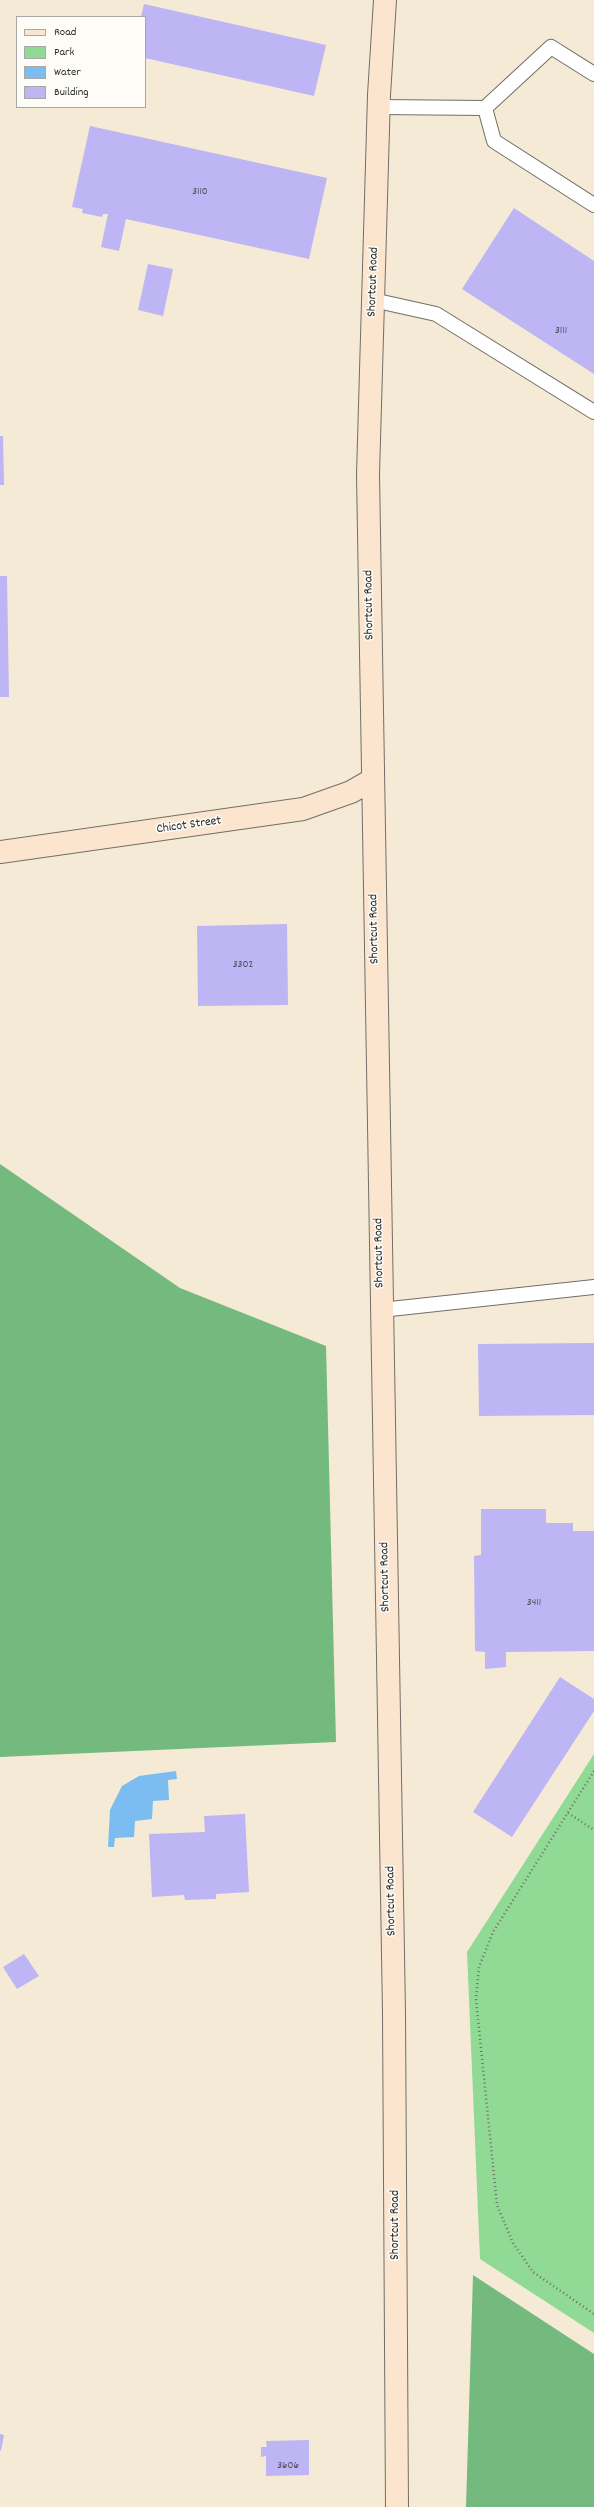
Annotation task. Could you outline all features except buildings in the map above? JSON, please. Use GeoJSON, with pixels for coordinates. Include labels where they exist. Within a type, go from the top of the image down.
{"type":"FeatureCollection","features":[{"type":"Feature","properties":{"kind":"main road","name":"Shortcut Road"},"geometry":{"type":"LineString","coordinates":[[385,0],[379,107],[368,474],[380,1310],[394,2005],[397,2507]]}},
{"type":"Feature","properties":{"kind":"main road","name":"Chicot Street"},"geometry":{"type":"LineString","coordinates":[[0,852],[303,810],[351,792],[372,780]]}},
{"type":"Feature","properties":{"kind":"lane"},"geometry":{"type":"LineString","coordinates":[[379,107],[485,108],[550,47],[594,74]]}},
{"type":"Feature","properties":{"kind":"lane"},"geometry":{"type":"LineString","coordinates":[[485,108],[494,141],[594,205]]}},
{"type":"Feature","properties":{"kind":"lane"},"geometry":{"type":"LineString","coordinates":[[373,300],[436,314],[594,412]]}},
{"type":"Feature","properties":{"kind":"lane"},"geometry":{"type":"LineString","coordinates":[[380,1310],[594,1287]]}},
{"type":"Feature","properties":{"kind":"path"},"geometry":{"type":"LineString","coordinates":[[594,1771],[493,1932],[479,1967],[476,1999],[497,2206],[513,2243],[533,2272],[594,2314]]}},
{"type":"Feature","properties":{"kind":"path"},"geometry":{"type":"LineString","coordinates":[[568,1813],[594,1830]]}},
{"type":"Feature","properties":{"kind":"green space"},"geometry":{"type":"Polygon","coordinates":[[[0,1164],[180,1288],[326,1346],[336,1742],[0,1757],[0,1164]]]}},
{"type":"Feature","properties":{"kind":"green space"},"geometry":{"type":"Polygon","coordinates":[[[594,1754],[594,2333],[480,2259],[467,1952],[594,1754]]]}},
{"type":"Feature","properties":{"kind":"green space"},"geometry":{"type":"Polygon","coordinates":[[[473,2275],[594,2354],[594,2507],[466,2507],[473,2275]]]}},
{"type":"Feature","properties":{"kind":"water"},"geometry":{"type":"Polygon","coordinates":[[[176,1771],[177,1779],[168,1780],[169,1800],[153,1801],[152,1819],[135,1821],[134,1837],[115,1838],[114,1847],[108,1847],[110,1810],[122,1786],[139,1776],[176,1771]]]}}]}
